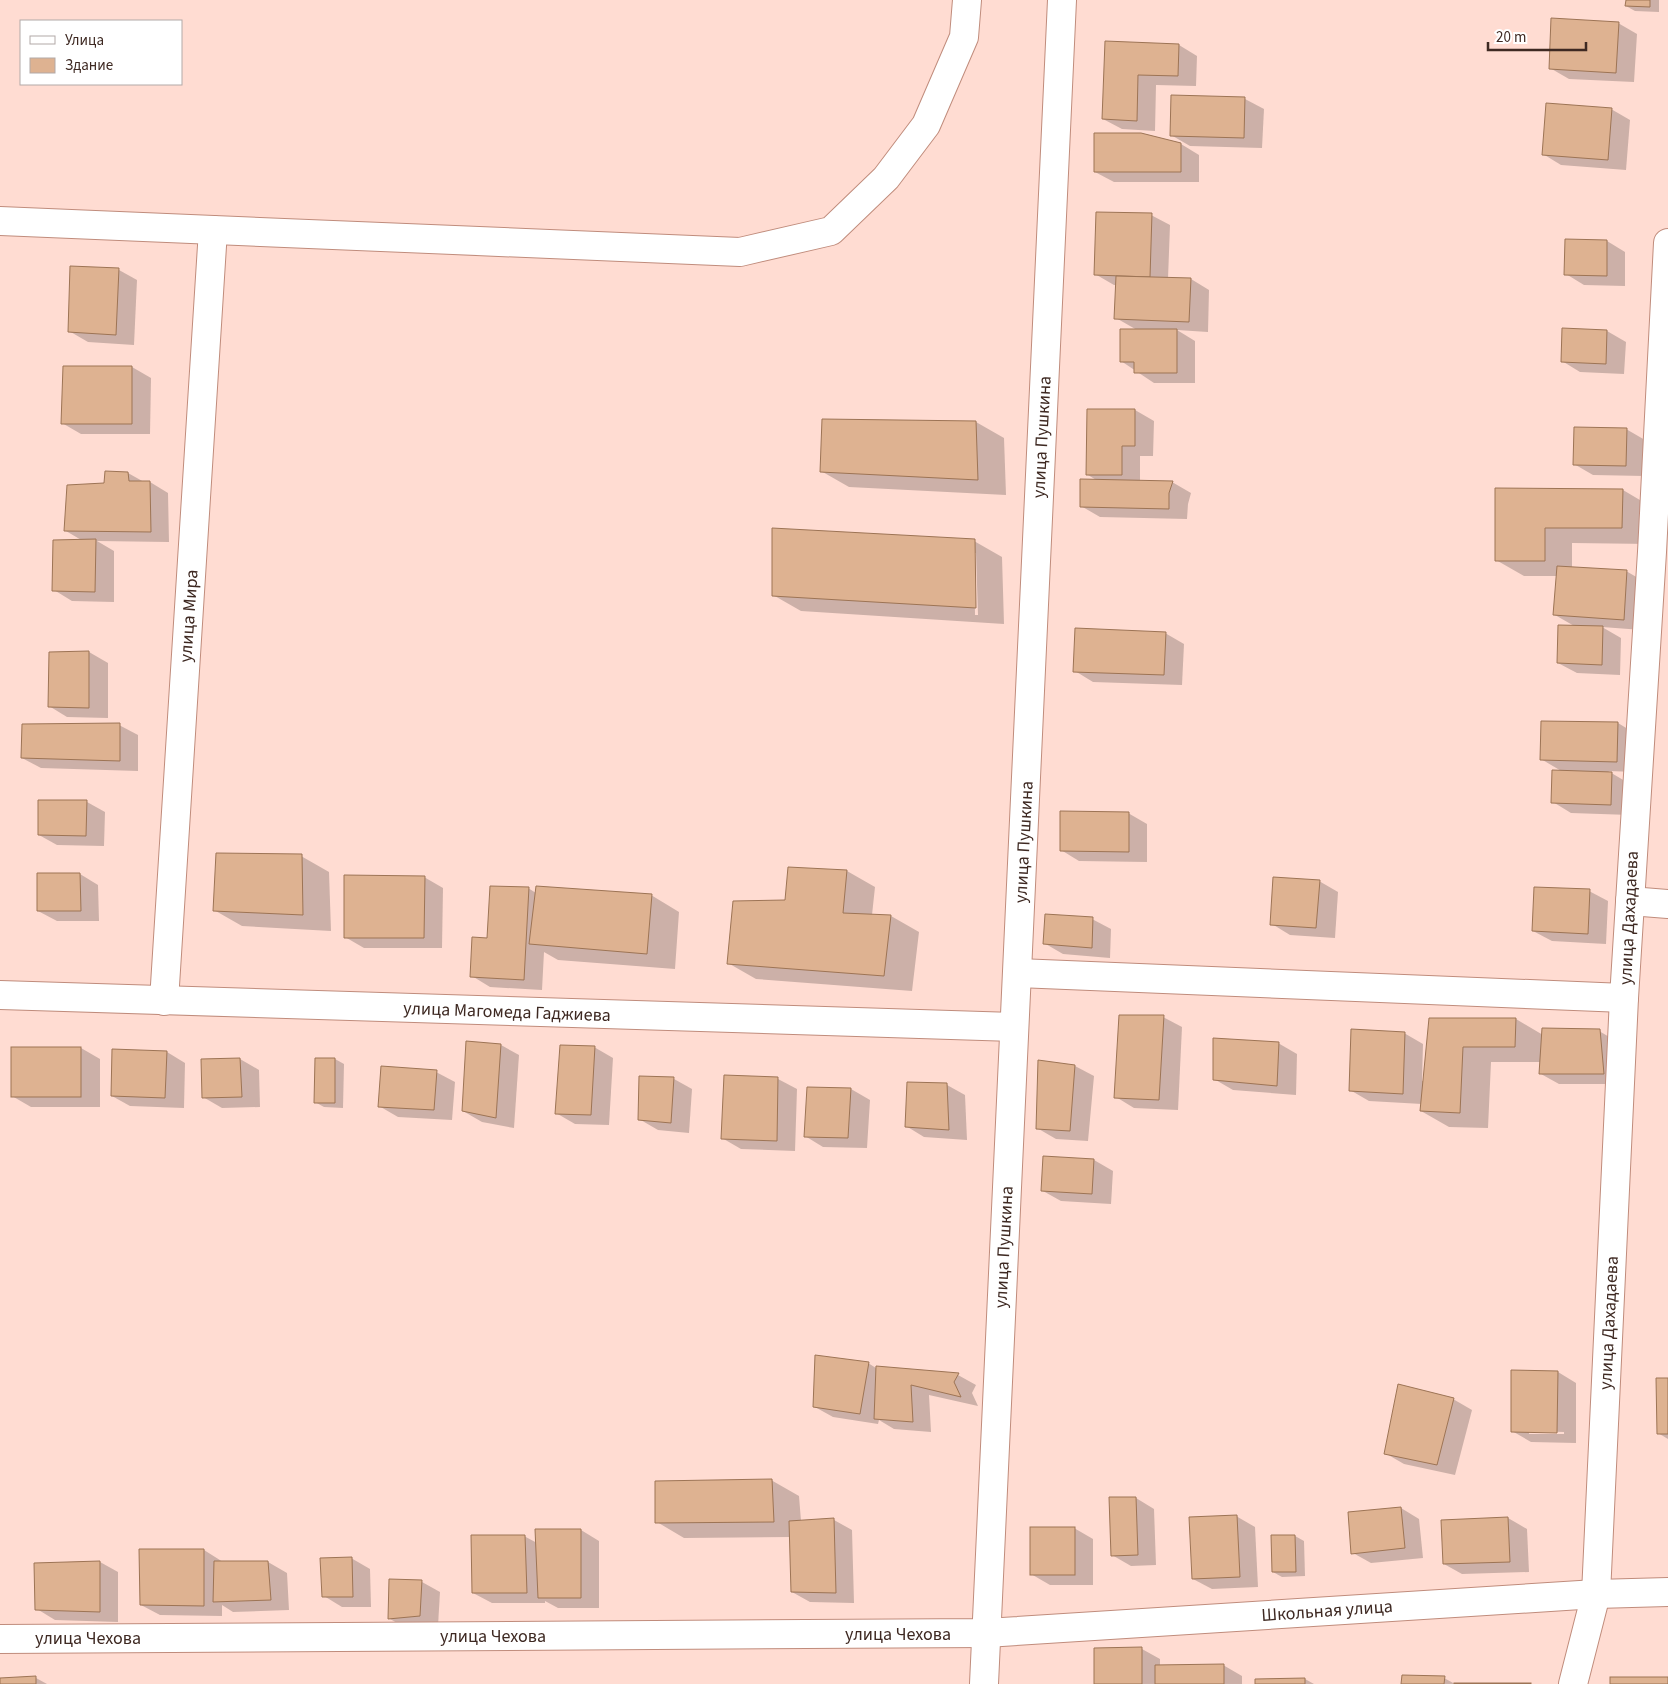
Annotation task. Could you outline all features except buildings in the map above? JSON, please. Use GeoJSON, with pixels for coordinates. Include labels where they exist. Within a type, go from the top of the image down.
{"type":"FeatureCollection","features":[{"type":"Feature","properties":{"kind":"street"},"geometry":{"type":"LineString","coordinates":[[0,221],[740,252],[831,231],[886,178],[926,125],[964,37],[967,0]]}},
{"type":"Feature","properties":{"kind":"street","name":"улица Пушкина"},"geometry":{"type":"LineString","coordinates":[[984,1684],[1062,0]]}},
{"type":"Feature","properties":{"kind":"street","name":"улица Мира"},"geometry":{"type":"LineString","coordinates":[[164,1002],[213,230]]}},
{"type":"Feature","properties":{"kind":"street","name":"улица Дахадаева"},"geometry":{"type":"LineString","coordinates":[[1573,1684],[1596,1594],[1624,998],[1630,901],[1660,553],[1668,243]]}},
{"type":"Feature","properties":{"kind":"street"},"geometry":{"type":"LineString","coordinates":[[1630,901],[1668,904]]}},
{"type":"Feature","properties":{"kind":"street"},"geometry":{"type":"LineString","coordinates":[[1018,973],[1624,998]]}},
{"type":"Feature","properties":{"kind":"street","name":"улица Магомеда Гаджиева"},"geometry":{"type":"LineString","coordinates":[[0,995],[164,1002],[1014,1027]]}},
{"type":"Feature","properties":{"kind":"street","name":"Школьная улица"},"geometry":{"type":"LineString","coordinates":[[986,1633],[1596,1594],[1668,1592]]}},
{"type":"Feature","properties":{"kind":"street","name":"улица Чехова"},"geometry":{"type":"LineString","coordinates":[[0,1639],[986,1633]]}}]}
